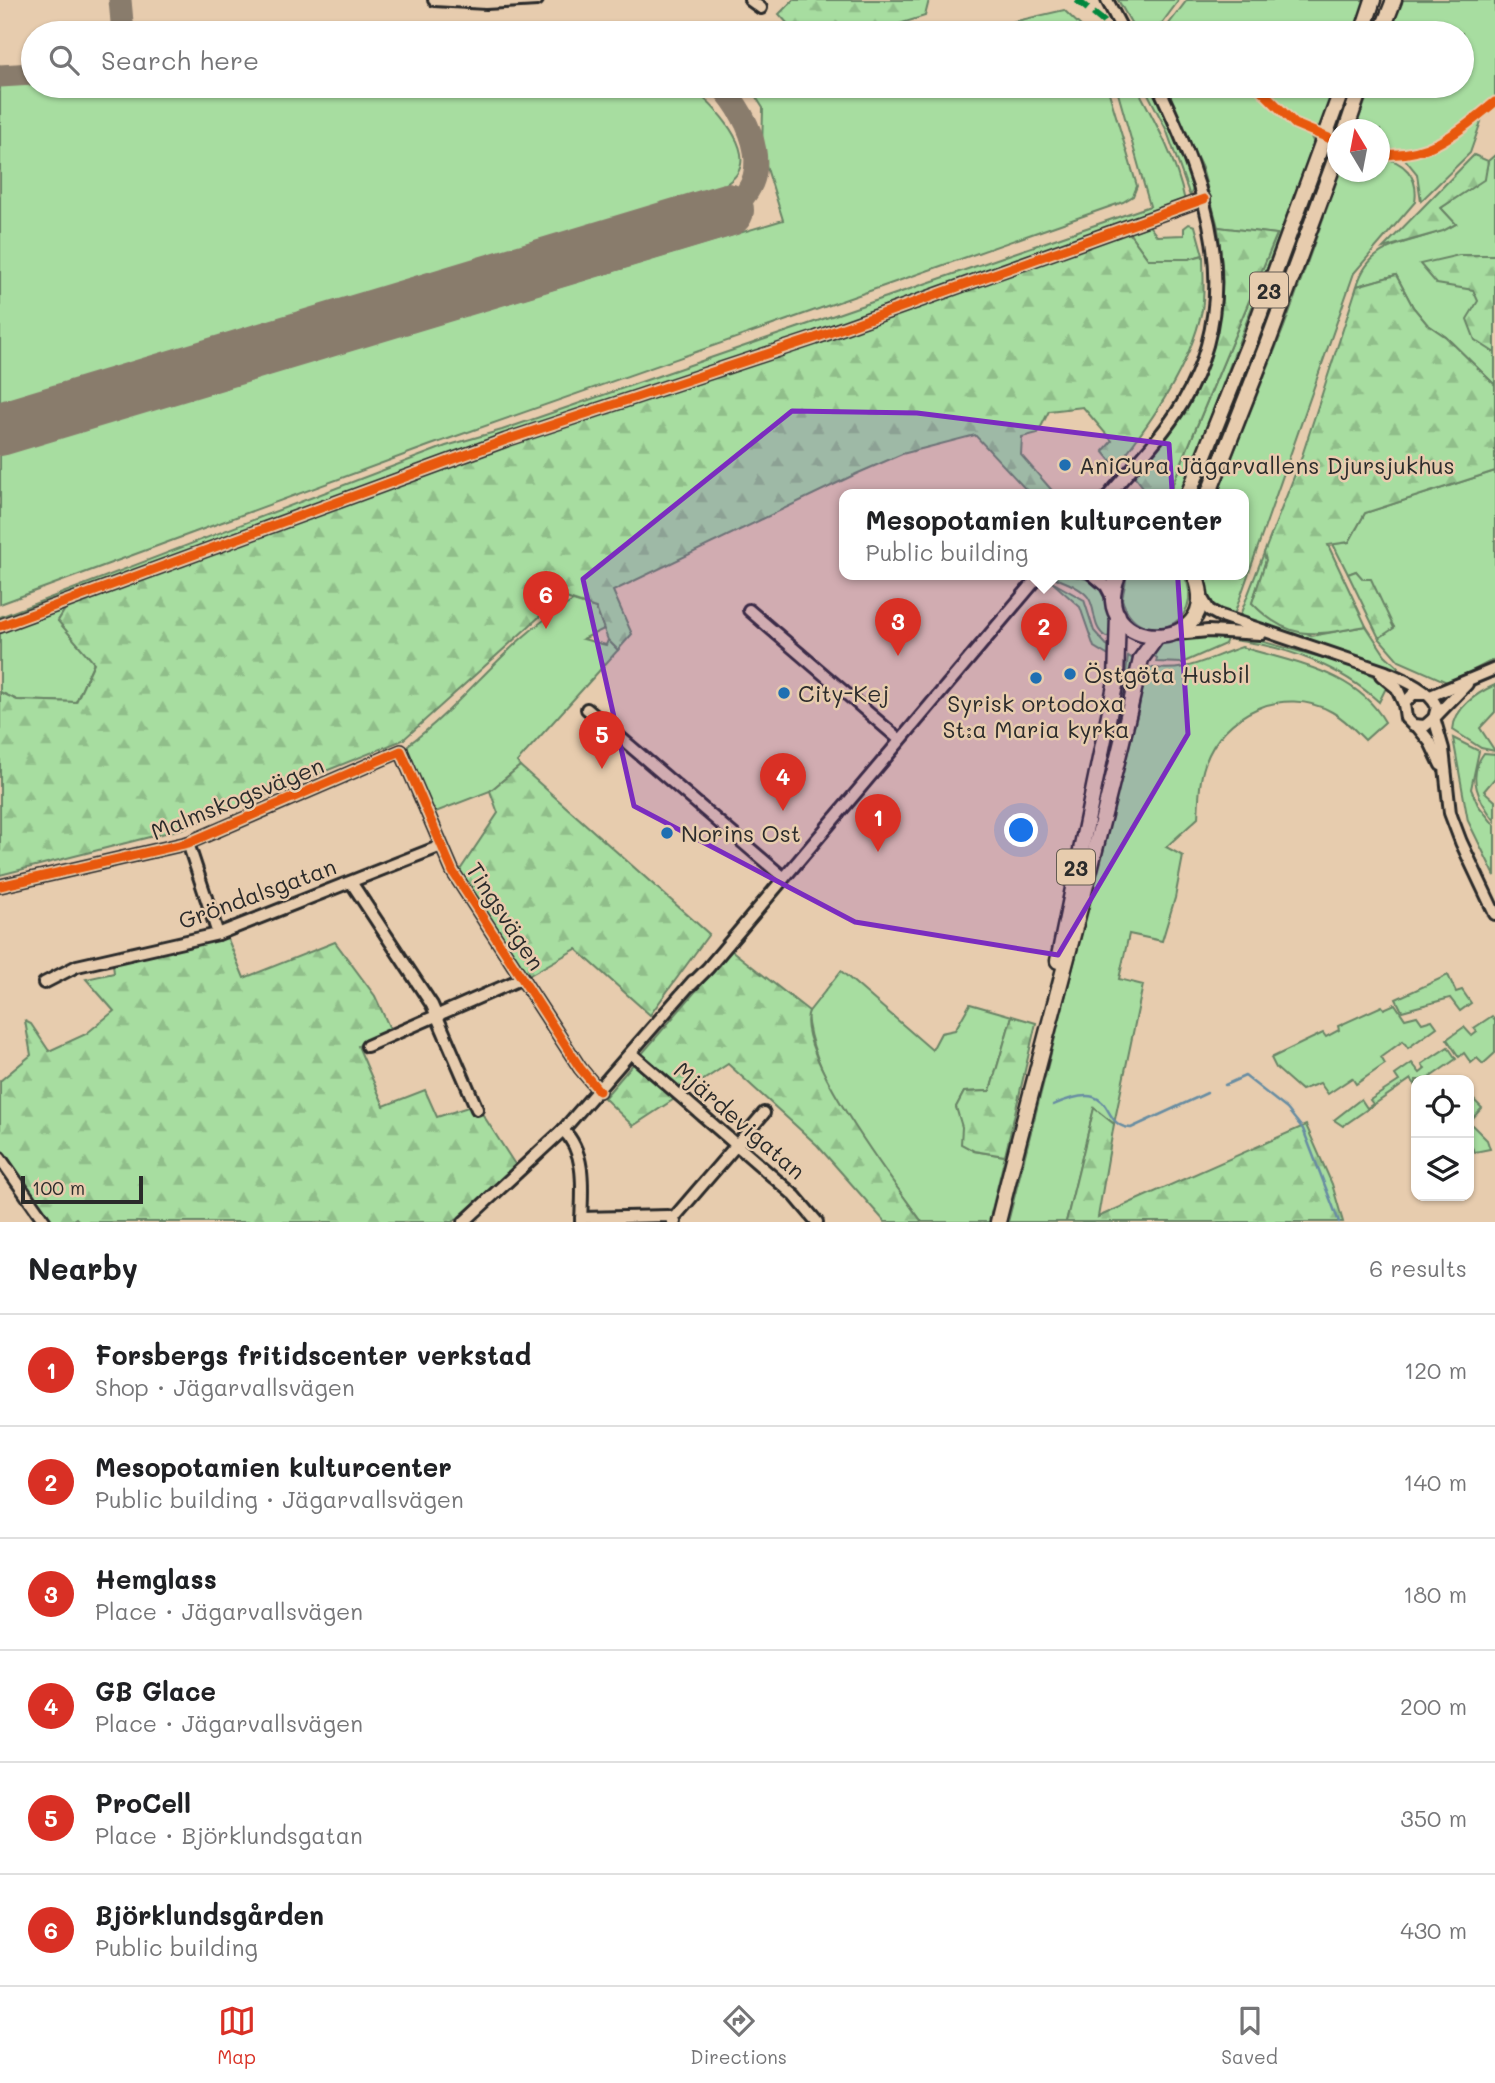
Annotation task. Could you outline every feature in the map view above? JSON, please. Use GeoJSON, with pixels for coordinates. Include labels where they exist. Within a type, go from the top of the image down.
{"type":"FeatureCollection","features":[{"type":"Feature","properties":{"kind":"main road"},"geometry":{"type":"LineString","coordinates":[[1366,21],[1373,0]]}},
{"type":"Feature","properties":{"kind":"main road"},"geometry":{"type":"LineString","coordinates":[[1386,21],[1394,0]]}},
{"type":"Feature","properties":{"kind":"main road","name":"23"},"geometry":{"type":"LineString","coordinates":[[1190,489],[1256,326],[1339,98]]}},
{"type":"Feature","properties":{"kind":"main road"},"geometry":{"type":"LineString","coordinates":[[1350,119],[1357,98]]}},
{"type":"Feature","properties":{"kind":"main road","name":"23"},"geometry":{"type":"LineString","coordinates":[[1210,489],[1327,182]]}},
{"type":"Feature","properties":{"kind":"main road","name":"23"},"geometry":{"type":"LineString","coordinates":[[1045,1034],[1067,909],[1116,681],[1118,580]]}},
{"type":"Feature","properties":{"kind":"main road"},"geometry":{"type":"LineString","coordinates":[[1116,608],[1130,629],[1156,638],[1172,635],[1189,623],[1198,582]]}},
{"type":"Feature","properties":{"kind":"main road","name":"23"},"geometry":{"type":"LineString","coordinates":[[999,1222],[1045,1034],[1079,915],[1140,659],[1156,638]]}},
{"type":"Feature","properties":{"kind":"street"},"geometry":{"type":"LineString","coordinates":[[434,0],[486,3],[537,0]]}},
{"type":"Feature","properties":{"kind":"street"},"geometry":{"type":"LineString","coordinates":[[750,0],[761,8]]}},
{"type":"Feature","properties":{"kind":"street"},"geometry":{"type":"LineString","coordinates":[[1107,0],[1119,21]]}},
{"type":"Feature","properties":{"kind":"street"},"geometry":{"type":"LineString","coordinates":[[1114,489],[1180,406],[1206,348],[1214,314],[1214,247],[1205,199],[1189,152],[1163,98]]}},
{"type":"Feature","properties":{"kind":"street"},"geometry":{"type":"LineString","coordinates":[[0,626],[506,440],[815,338],[1077,242],[1205,199]]}},
{"type":"Feature","properties":{"kind":"street"},"geometry":{"type":"LineString","coordinates":[[464,1222],[563,1130],[632,1054],[705,965],[721,951],[1036,580]]}},
{"type":"Feature","properties":{"kind":"street"},"geometry":{"type":"LineString","coordinates":[[1099,580],[1106,586],[1116,608]]}},
{"type":"Feature","properties":{"kind":"street"},"geometry":{"type":"LineString","coordinates":[[1198,582],[1213,613],[1394,675],[1428,695],[1437,707],[1435,717],[1443,749],[1444,772],[1455,828],[1495,914]]}},
{"type":"Feature","properties":{"kind":"street"},"geometry":{"type":"LineString","coordinates":[[749,611],[900,740]]}},
{"type":"Feature","properties":{"kind":"street"},"geometry":{"type":"LineString","coordinates":[[1172,635],[1233,631],[1277,636]]}},
{"type":"Feature","properties":{"kind":"street"},"geometry":{"type":"LineString","coordinates":[[1360,664],[1391,682],[1402,695],[1406,718],[1417,726],[1437,754],[1444,772]]}},
{"type":"Feature","properties":{"kind":"street"},"geometry":{"type":"LineString","coordinates":[[1404,704],[1413,694],[1428,695],[1495,669]]}},
{"type":"Feature","properties":{"kind":"street"},"geometry":{"type":"LineString","coordinates":[[1417,726],[1425,726],[1478,677]]}},
{"type":"Feature","properties":{"kind":"street"},"geometry":{"type":"LineString","coordinates":[[587,709],[783,877]]}},
{"type":"Feature","properties":{"kind":"street","name":"Malmskogsvägen"},"geometry":{"type":"LineString","coordinates":[[0,886],[188,843],[401,751]]}},
{"type":"Feature","properties":{"kind":"street","name":"Tingsvägen"},"geometry":{"type":"LineString","coordinates":[[401,751],[459,882],[580,1068],[599,1091]]}},
{"type":"Feature","properties":{"kind":"street"},"geometry":{"type":"LineString","coordinates":[[188,843],[218,934]]}},
{"type":"Feature","properties":{"kind":"street","name":"Gröndalsgatan"},"geometry":{"type":"LineString","coordinates":[[44,983],[77,967],[218,934],[441,846]]}},
{"type":"Feature","properties":{"kind":"street"},"geometry":{"type":"LineString","coordinates":[[352,882],[437,1016],[477,1109]]}},
{"type":"Feature","properties":{"kind":"street"},"geometry":{"type":"LineString","coordinates":[[367,1046],[523,978]]}},
{"type":"Feature","properties":{"kind":"street","name":"Mjärdevigatan"},"geometry":{"type":"LineString","coordinates":[[632,1054],[799,1199],[817,1222]]}},
{"type":"Feature","properties":{"kind":"street"},"geometry":{"type":"LineString","coordinates":[[563,1130],[578,1149],[581,1220],[668,1216],[673,1221],[764,1113]]}},
{"type":"Feature","properties":{"kind":"street"},"geometry":{"type":"LineString","coordinates":[[0,1158],[45,1222]]}},
{"type":"Feature","properties":{"kind":"highlighted area"},"geometry":{"type":"Polygon","coordinates":[[[792,411],[917,413],[1169,444],[1188,734],[1058,955],[855,922],[634,806],[583,579],[792,411]]]}},
{"type":"Feature","properties":{"kind":"green space"},"geometry":{"type":"Polygon","coordinates":[[[793,0],[929,0],[925,16],[909,21],[785,21],[779,14],[793,0]]]}},
{"type":"Feature","properties":{"kind":"green space"},"geometry":{"type":"Polygon","coordinates":[[[1118,0],[1179,0],[1163,21],[1130,21],[1118,0]]]}},
{"type":"Feature","properties":{"kind":"green space"},"geometry":{"type":"Polygon","coordinates":[[[1187,0],[1365,0],[1358,21],[1171,21],[1187,0]]]}},
{"type":"Feature","properties":{"kind":"green space"},"geometry":{"type":"Polygon","coordinates":[[[1402,0],[1495,0],[1495,99],[1456,129],[1428,144],[1413,149],[1390,151],[1390,119],[1359,119],[1367,98],[1474,98],[1474,21],[1394,21],[1402,0]]]}},
{"type":"Feature","properties":{"kind":"green space"},"geometry":{"type":"Polygon","coordinates":[[[1064,10],[1075,21],[1017,21],[1064,10]]]}},
{"type":"Feature","properties":{"kind":"green space"},"geometry":{"type":"Polygon","coordinates":[[[21,82],[21,98],[703,98],[734,135],[740,150],[741,164],[735,177],[720,187],[0,404],[0,83],[21,82]]]}},
{"type":"Feature","properties":{"kind":"green space"},"geometry":{"type":"Polygon","coordinates":[[[757,98],[1111,98],[1137,186],[1133,196],[1123,202],[431,445],[0,604],[0,455],[783,220],[762,152],[763,108],[757,98]]]}},
{"type":"Feature","properties":{"kind":"green space"},"geometry":{"type":"Polygon","coordinates":[[[1119,98],[1142,98],[1171,156],[1185,201],[0,623],[0,617],[446,446],[502,430],[1150,206],[1119,98]]]}},
{"type":"Feature","properties":{"kind":"green space"},"geometry":{"type":"Polygon","coordinates":[[[1150,98],[1156,98],[1177,136],[1194,187],[1190,196],[1166,129],[1150,98]]]}},
{"type":"Feature","properties":{"kind":"green space"},"geometry":{"type":"Polygon","coordinates":[[[1169,98],[1265,98],[1291,125],[1310,135],[1314,143],[1183,489],[1171,489],[1277,234],[1218,227],[1202,168],[1169,98]]]}},
{"type":"Feature","properties":{"kind":"green space"},"geometry":{"type":"Polygon","coordinates":[[[1273,98],[1330,98],[1320,126],[1312,129],[1294,119],[1273,98]]]}},
{"type":"Feature","properties":{"kind":"green space"},"geometry":{"type":"Polygon","coordinates":[[[1484,113],[1470,153],[1421,201],[1417,174],[1405,159],[1406,156],[1439,146],[1484,113]]]}},
{"type":"Feature","properties":{"kind":"green space"},"geometry":{"type":"Polygon","coordinates":[[[1327,151],[1327,163],[1203,489],[1198,489],[1243,382],[1327,151]]]}},
{"type":"Feature","properties":{"kind":"green space"},"geometry":{"type":"Polygon","coordinates":[[[1474,155],[1488,161],[1485,179],[1441,208],[1456,224],[1443,231],[1383,248],[1474,155]]]}},
{"type":"Feature","properties":{"kind":"green space"},"geometry":{"type":"Polygon","coordinates":[[[1495,155],[1495,385],[1446,337],[1427,324],[1413,307],[1396,275],[1357,286],[1373,258],[1385,250],[1456,224],[1441,208],[1484,179],[1488,161],[1495,155]]]}},
{"type":"Feature","properties":{"kind":"green space"},"geometry":{"type":"Polygon","coordinates":[[[1390,159],[1403,166],[1415,185],[1415,202],[1354,273],[1249,572],[1249,489],[1219,489],[1284,327],[1336,182],[1390,182],[1390,159]]]}},
{"type":"Feature","properties":{"kind":"green space"},"geometry":{"type":"Polygon","coordinates":[[[1147,223],[1157,236],[1184,235],[1184,228],[1189,224],[1195,226],[1203,255],[1189,259],[1148,259],[1127,230],[1147,223]]]}},
{"type":"Feature","properties":{"kind":"green space"},"geometry":{"type":"Polygon","coordinates":[[[1218,227],[1277,234],[1171,489],[1144,489],[1133,474],[1181,409],[1206,365],[1220,315],[1222,264],[1218,227]]]}},
{"type":"Feature","properties":{"kind":"green space"},"geometry":{"type":"Polygon","coordinates":[[[1127,230],[1148,259],[1189,259],[1203,255],[1202,310],[1188,353],[1156,412],[1116,467],[1103,451],[1112,441],[1083,407],[1049,411],[1038,433],[1022,437],[1021,455],[1051,489],[1025,489],[975,435],[902,454],[613,591],[632,634],[618,650],[608,640],[596,608],[566,598],[559,599],[403,740],[181,829],[0,875],[0,692],[17,700],[76,702],[94,663],[58,621],[67,606],[503,444],[1127,230]]]}},
{"type":"Feature","properties":{"kind":"green space"},"geometry":{"type":"Polygon","coordinates":[[[1459,255],[1495,255],[1495,353],[1475,340],[1467,319],[1478,301],[1473,290],[1437,284],[1420,264],[1459,255]]]}},
{"type":"Feature","properties":{"kind":"green space"},"geometry":{"type":"Polygon","coordinates":[[[1396,275],[1413,307],[1427,324],[1446,337],[1495,385],[1495,471],[1365,513],[1349,542],[1328,545],[1366,626],[1318,633],[1292,630],[1279,625],[1252,603],[1266,560],[1264,553],[1301,459],[1357,286],[1396,275]]]}},
{"type":"Feature","properties":{"kind":"green space"},"geometry":{"type":"Polygon","coordinates":[[[1495,471],[1495,659],[1449,683],[1399,661],[1379,638],[1394,627],[1356,571],[1348,574],[1333,544],[1349,542],[1365,513],[1495,471]]]}},
{"type":"Feature","properties":{"kind":"green space"},"geometry":{"type":"Polygon","coordinates":[[[1264,553],[1266,560],[1252,603],[1312,636],[1366,626],[1385,655],[1398,667],[1395,672],[1239,618],[1264,553]]]}},
{"type":"Feature","properties":{"kind":"green space"},"geometry":{"type":"Polygon","coordinates":[[[1356,571],[1363,579],[1371,579],[1394,628],[1379,638],[1348,574],[1356,571]]]}},
{"type":"Feature","properties":{"kind":"green space"},"geometry":{"type":"Polygon","coordinates":[[[1060,580],[1088,580],[1098,586],[1108,605],[1112,636],[1106,637],[1101,633],[1091,602],[1085,593],[1060,580]]]}},
{"type":"Feature","properties":{"kind":"green space"},"geometry":{"type":"Polygon","coordinates":[[[1126,580],[1185,580],[1189,592],[1187,607],[1180,618],[1168,626],[1155,628],[1142,625],[1130,615],[1122,599],[1126,580]]]}},
{"type":"Feature","properties":{"kind":"green space"},"geometry":{"type":"Polygon","coordinates":[[[1205,580],[1246,580],[1233,618],[1214,607],[1208,597],[1205,580]]]}},
{"type":"Feature","properties":{"kind":"green space"},"geometry":{"type":"Polygon","coordinates":[[[1052,582],[1084,600],[1094,631],[1112,651],[1112,658],[1094,647],[1080,607],[1052,582]]]}},
{"type":"Feature","properties":{"kind":"green space"},"geometry":{"type":"Polygon","coordinates":[[[573,601],[596,608],[604,629],[583,639],[606,645],[608,640],[618,650],[517,762],[520,766],[490,791],[433,813],[408,752],[408,745],[430,728],[528,632],[573,601]]]}},
{"type":"Feature","properties":{"kind":"green space"},"geometry":{"type":"Polygon","coordinates":[[[67,606],[58,621],[94,662],[76,702],[17,700],[0,692],[0,631],[67,606]]]}},
{"type":"Feature","properties":{"kind":"green space"},"geometry":{"type":"Polygon","coordinates":[[[1234,634],[1354,666],[1388,684],[1379,702],[1364,689],[1329,668],[1272,647],[1233,640],[1234,634]]]}},
{"type":"Feature","properties":{"kind":"green space"},"geometry":{"type":"Polygon","coordinates":[[[1199,635],[1228,636],[1225,644],[1182,663],[1156,662],[1157,658],[1150,653],[1164,642],[1199,635]]]}},
{"type":"Feature","properties":{"kind":"green space"},"geometry":{"type":"Polygon","coordinates":[[[1242,647],[1302,664],[1340,680],[1358,691],[1373,705],[1385,722],[1365,740],[1346,721],[1313,704],[1275,703],[1240,718],[1214,746],[1202,777],[1198,818],[1166,847],[1183,856],[1175,898],[1162,941],[1129,934],[1119,979],[1143,985],[1114,1124],[1094,1109],[1066,1222],[1008,1222],[1139,708],[1145,667],[1184,667],[1242,647]]]}},
{"type":"Feature","properties":{"kind":"green space"},"geometry":{"type":"Polygon","coordinates":[[[1128,656],[1134,659],[1128,690],[1079,888],[1124,690],[1128,656]]]}},
{"type":"Feature","properties":{"kind":"green space"},"geometry":{"type":"Polygon","coordinates":[[[1495,685],[1495,712],[1480,728],[1495,751],[1481,748],[1453,730],[1454,722],[1462,708],[1481,692],[1495,685]]]}},
{"type":"Feature","properties":{"kind":"green space"},"geometry":{"type":"Polygon","coordinates":[[[1453,738],[1479,751],[1471,789],[1478,805],[1495,826],[1495,876],[1468,821],[1453,738]]]}},
{"type":"Feature","properties":{"kind":"green space"},"geometry":{"type":"Polygon","coordinates":[[[1484,753],[1495,754],[1495,778],[1484,791],[1495,801],[1495,821],[1480,797],[1475,780],[1484,753]]]}},
{"type":"Feature","properties":{"kind":"green space"},"geometry":{"type":"Polygon","coordinates":[[[520,766],[709,934],[650,1015],[576,949],[528,976],[460,870],[498,813],[490,791],[520,766]]]}},
{"type":"Feature","properties":{"kind":"green space"},"geometry":{"type":"Polygon","coordinates":[[[227,937],[244,978],[335,942],[375,996],[391,1031],[358,1046],[384,1106],[425,1090],[437,1117],[471,1106],[483,1115],[516,1166],[453,1222],[80,1222],[76,1218],[70,1222],[49,1222],[0,1153],[0,1081],[31,1055],[25,1021],[31,1024],[49,1051],[86,1034],[114,1011],[86,979],[114,973],[113,964],[227,937]]]}},
{"type":"Feature","properties":{"kind":"green space"},"geometry":{"type":"Polygon","coordinates":[[[731,950],[809,1011],[808,1030],[816,1056],[831,1086],[871,1150],[922,1222],[885,1222],[817,1145],[728,1064],[633,1126],[604,1098],[731,950]]]}},
{"type":"Feature","properties":{"kind":"green space"},"geometry":{"type":"Polygon","coordinates":[[[841,971],[932,1050],[941,1033],[955,1030],[970,1004],[1012,1016],[990,1091],[964,1092],[956,1107],[974,1151],[1005,1156],[989,1222],[922,1222],[869,1150],[835,1096],[821,1068],[807,1014],[841,971]]]}},
{"type":"Feature","properties":{"kind":"green space"},"geometry":{"type":"Polygon","coordinates":[[[1448,975],[1456,992],[1462,990],[1471,1003],[1460,1011],[1450,998],[1402,1011],[1396,999],[1448,975]]]}},
{"type":"Feature","properties":{"kind":"green space"},"geometry":{"type":"Polygon","coordinates":[[[1395,1004],[1405,1019],[1417,1016],[1422,1023],[1432,1020],[1437,1027],[1408,1048],[1403,1041],[1381,1057],[1385,1064],[1356,1084],[1352,1078],[1328,1094],[1320,1083],[1301,1090],[1276,1068],[1271,1058],[1323,1033],[1326,1037],[1339,1030],[1338,1026],[1382,1006],[1384,1009],[1395,1004]]]}},
{"type":"Feature","properties":{"kind":"green space"},"geometry":{"type":"Polygon","coordinates":[[[1012,1016],[1036,1023],[1005,1156],[974,1151],[961,1144],[962,1127],[956,1107],[964,1092],[990,1091],[1012,1016]]]}},
{"type":"Feature","properties":{"kind":"green space"},"geometry":{"type":"Polygon","coordinates":[[[1492,1016],[1495,1020],[1495,1053],[1483,1064],[1477,1058],[1471,1063],[1464,1053],[1459,1057],[1447,1039],[1464,1027],[1472,1036],[1477,1032],[1474,1028],[1492,1016]]]}},
{"type":"Feature","properties":{"kind":"green space"},"geometry":{"type":"Polygon","coordinates":[[[1448,1047],[1456,1059],[1433,1075],[1411,1075],[1411,1079],[1343,1126],[1334,1120],[1361,1099],[1367,1108],[1373,1104],[1370,1100],[1399,1081],[1395,1075],[1412,1063],[1420,1073],[1425,1069],[1422,1064],[1448,1047]]]}},
{"type":"Feature","properties":{"kind":"green space"},"geometry":{"type":"Polygon","coordinates":[[[1474,1100],[1482,1108],[1474,1117],[1474,1100]]]}},
{"type":"Feature","properties":{"kind":"green space"},"geometry":{"type":"Polygon","coordinates":[[[1094,1108],[1114,1124],[1098,1217],[1306,1125],[1332,1184],[1343,1222],[1066,1222],[1094,1108]]]}},
{"type":"Feature","properties":{"kind":"green space"},"geometry":{"type":"Polygon","coordinates":[[[1474,1127],[1487,1140],[1490,1149],[1475,1152],[1474,1127]]]}},
{"type":"Feature","properties":{"kind":"waterway"},"geometry":{"type":"LineString","coordinates":[[1225,1085],[1245,1076],[1287,1109],[1303,1129],[1339,1222]]}},
{"type":"Feature","properties":{"kind":"waterway"},"geometry":{"type":"LineString","coordinates":[[1053,1105],[1089,1096],[1098,1099],[1120,1125],[1131,1128],[1207,1093]]}},
{"type":"Feature","properties":{"kind":"taxiway"},"geometry":{"type":"LineString","coordinates":[[120,0],[122,21]]}},
{"type":"Feature","properties":{"kind":"taxiway"},"geometry":{"type":"LineString","coordinates":[[0,76],[21,75]]}},
{"type":"Feature","properties":{"kind":"taxiway"},"geometry":{"type":"LineString","coordinates":[[727,210],[743,198],[752,183],[756,167],[750,133],[730,98]]}},
{"type":"Feature","properties":{"kind":"runway"},"geometry":{"type":"LineString","coordinates":[[0,429],[727,210]]}},
{"type":"Feature","properties":{"kind":"marked path"},"geometry":{"type":"LineString","coordinates":[[1077,0],[1103,21]]}},
{"type":"Feature","properties":{"kind":"cycle path"},"geometry":{"type":"LineString","coordinates":[[1269,98],[1295,124],[1327,137]]}},
{"type":"Feature","properties":{"kind":"cycle path"},"geometry":{"type":"LineString","coordinates":[[1390,154],[1414,152],[1442,141],[1495,102]]}},
{"type":"Feature","properties":{"kind":"cycle path"},"geometry":{"type":"LineString","coordinates":[[0,626],[506,440],[815,338],[1204,199]]}},
{"type":"Feature","properties":{"kind":"cycle path"},"geometry":{"type":"LineString","coordinates":[[0,886],[188,843],[401,751],[453,872],[580,1068],[599,1091]]}},
{"type":"Feature","properties":{"kind":"place","name":"AniCura Jägarvallens Djursjukhus"},"geometry":{"type":"Point","coordinates":[1065,465]}},
{"type":"Feature","properties":{"kind":"place","name":"Björklundsgården"},"geometry":{"type":"Point","coordinates":[546,629]}},
{"type":"Feature","properties":{"kind":"place","name":"Hemglass"},"geometry":{"type":"Point","coordinates":[898,656]}},
{"type":"Feature","properties":{"kind":"place","name":"Mesopotamien kulturcenter"},"geometry":{"type":"Point","coordinates":[1044,661]}},
{"type":"Feature","properties":{"kind":"place","name":"Östgöta Husbil"},"geometry":{"type":"Point","coordinates":[1070,674]}},
{"type":"Feature","properties":{"kind":"place","name":"Syrisk ortodoxa St:a Maria kyrka"},"geometry":{"type":"Point","coordinates":[1036,678]}},
{"type":"Feature","properties":{"kind":"place","name":"City-Kej"},"geometry":{"type":"Point","coordinates":[784,693]}},
{"type":"Feature","properties":{"kind":"place","name":"ProCell"},"geometry":{"type":"Point","coordinates":[602,769]}},
{"type":"Feature","properties":{"kind":"place","name":"GB Glace"},"geometry":{"type":"Point","coordinates":[783,811]}},
{"type":"Feature","properties":{"kind":"place","name":"Norins Ost"},"geometry":{"type":"Point","coordinates":[667,833]}},
{"type":"Feature","properties":{"kind":"place","name":"Forsbergs fritidscenter verkstad"},"geometry":{"type":"Point","coordinates":[878,852]}}]}
